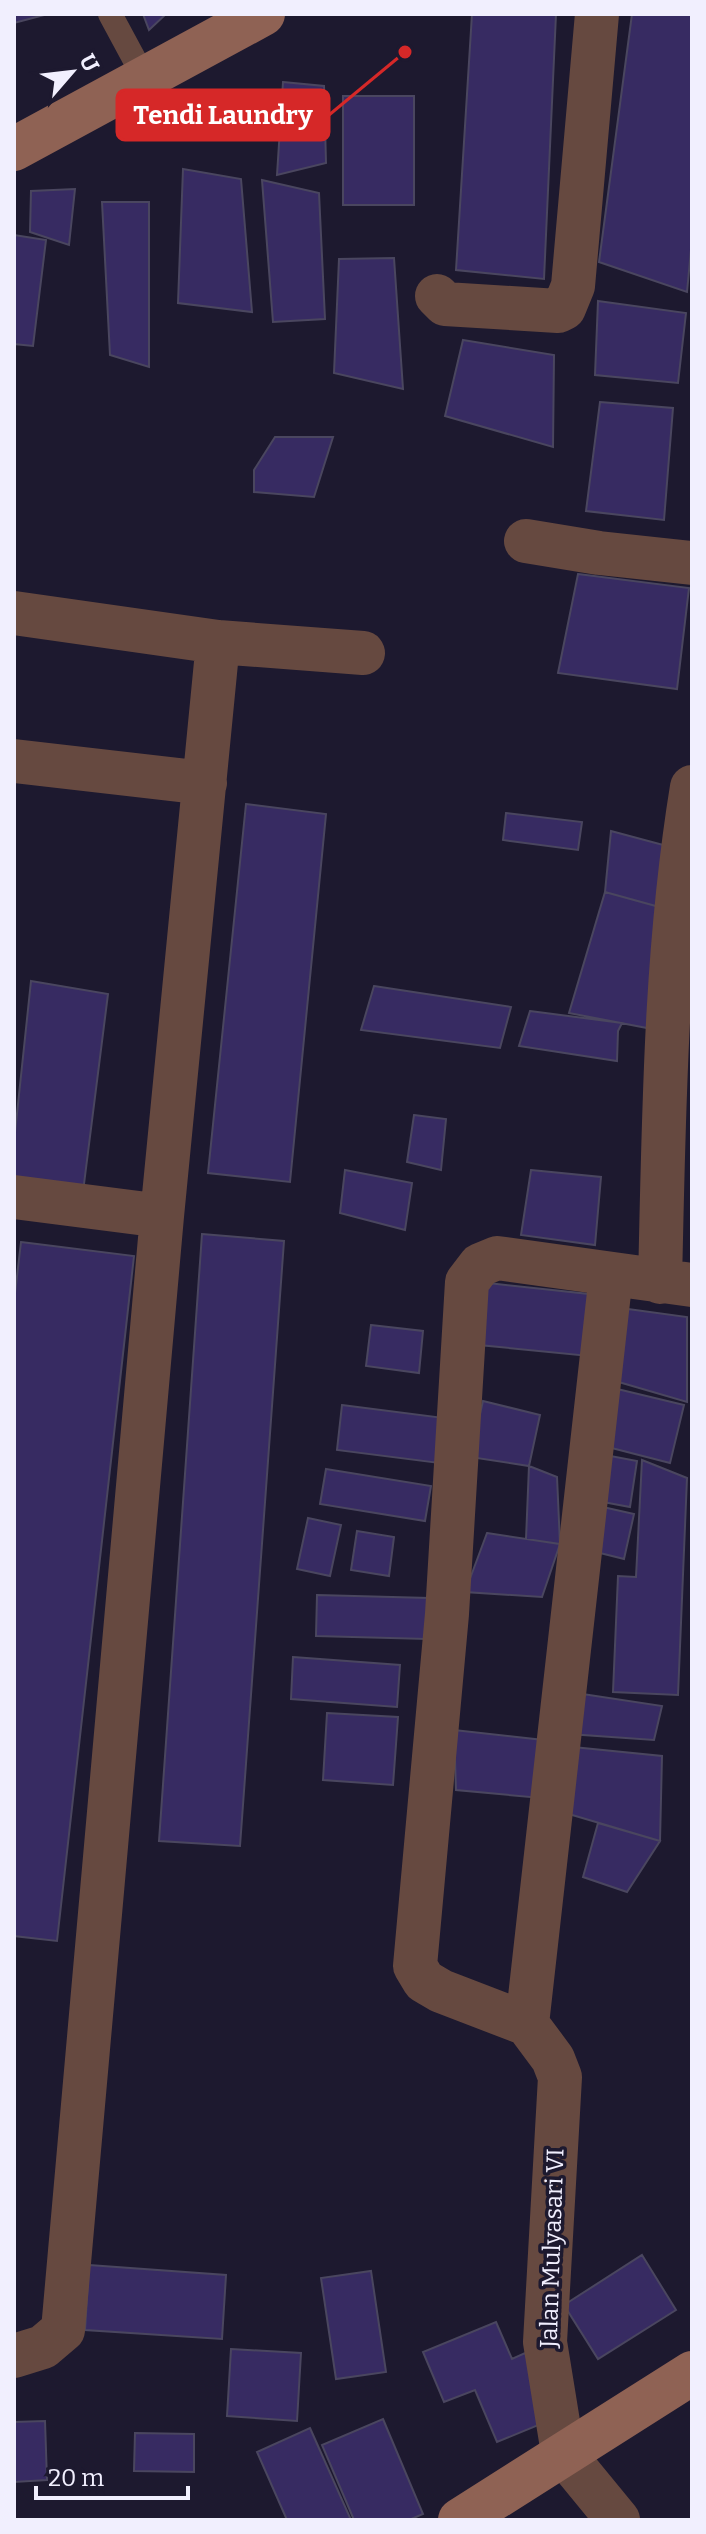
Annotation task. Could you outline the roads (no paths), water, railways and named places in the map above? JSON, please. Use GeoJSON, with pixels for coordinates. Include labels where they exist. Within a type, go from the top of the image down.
{"type":"FeatureCollection","features":[{"type":"Feature","properties":{"kind":"main road"},"geometry":{"type":"LineString","coordinates":[[14,149],[263,14]]}},
{"type":"Feature","properties":{"kind":"main road"},"geometry":{"type":"LineString","coordinates":[[460,2520],[692,2373]]}},
{"type":"Feature","properties":{"kind":"street"},"geometry":{"type":"LineString","coordinates":[[435,290],[445,304],[558,311],[564,308],[573,286],[597,14]]}},
{"type":"Feature","properties":{"kind":"street"},"geometry":{"type":"LineString","coordinates":[[526,541],[692,563]]}},
{"type":"Feature","properties":{"kind":"street"},"geometry":{"type":"LineString","coordinates":[[14,613],[218,642],[363,653]]}},
{"type":"Feature","properties":{"kind":"street"},"geometry":{"type":"LineString","coordinates":[[14,2356],[43,2347],[63,2330],[162,1216],[218,642]]}},
{"type":"Feature","properties":{"kind":"street"},"geometry":{"type":"LineString","coordinates":[[14,761],[205,783]]}},
{"type":"Feature","properties":{"kind":"street"},"geometry":{"type":"LineString","coordinates":[[611,1275],[535,2035],[441,1991],[424,1981],[415,1966],[447,1614],[467,1282],[480,1265],[497,1258],[676,1284],[666,1027],[680,863],[692,787]]}},
{"type":"Feature","properties":{"kind":"street"},"geometry":{"type":"LineString","coordinates":[[14,1197],[162,1216]]}},
{"type":"Feature","properties":{"kind":"street","name":"Jalan Mulyasari VI"},"geometry":{"type":"LineString","coordinates":[[535,2035],[553,2059],[560,2077],[545,2342],[563,2453]]}},
{"type":"Feature","properties":{"kind":"street"},"geometry":{"type":"LineString","coordinates":[[563,2453],[618,2520]]}},
{"type":"Feature","properties":{"kind":"lane"},"geometry":{"type":"LineString","coordinates":[[110,14],[145,79]]}},
{"type":"Feature","properties":{"kind":"place","name":"Tendi Laundry"},"geometry":{"type":"Point","coordinates":[405,52]}}]}
